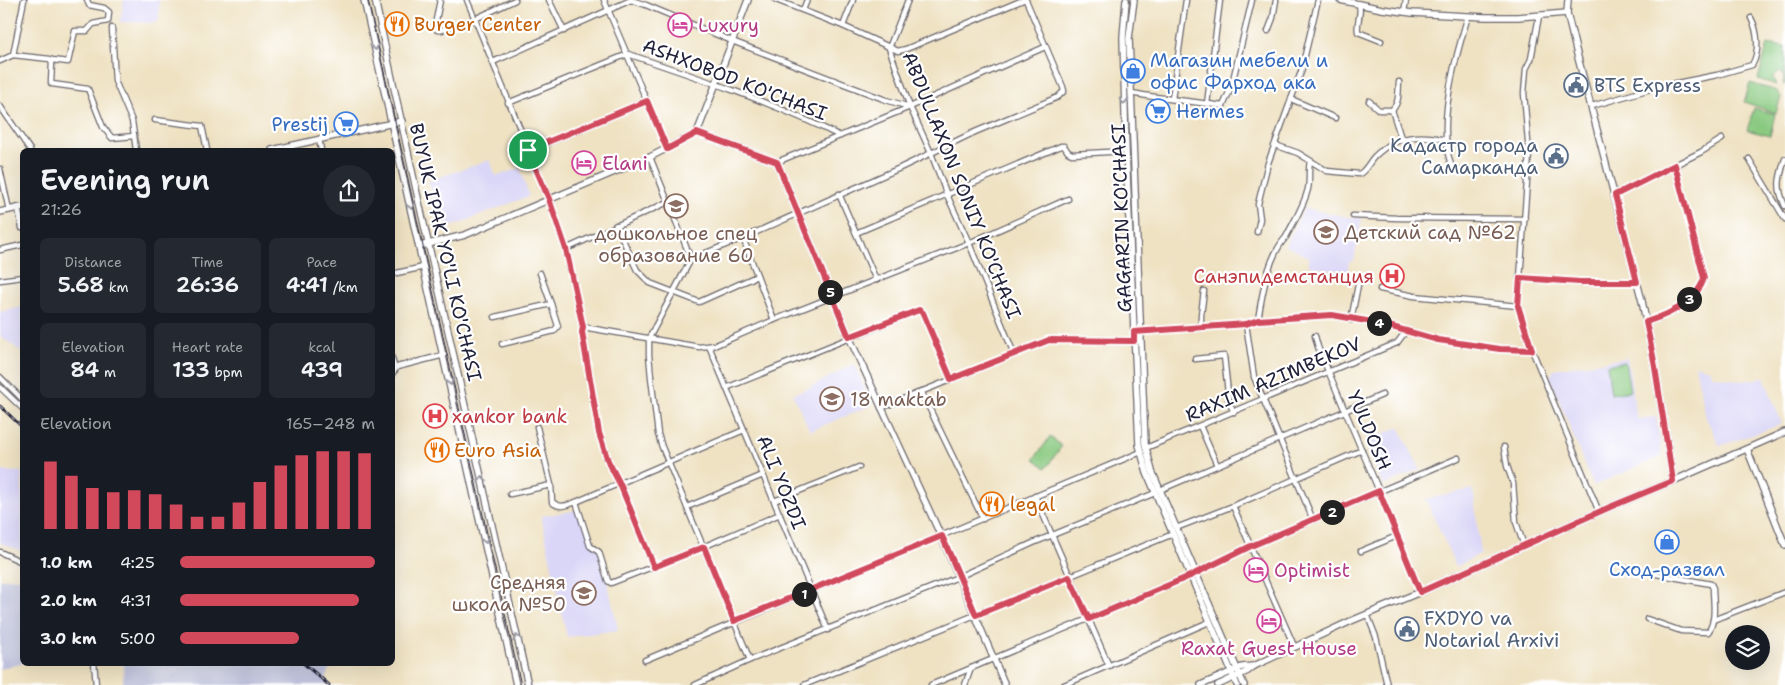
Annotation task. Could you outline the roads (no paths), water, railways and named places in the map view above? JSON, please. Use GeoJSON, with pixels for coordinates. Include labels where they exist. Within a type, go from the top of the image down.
{"type":"FeatureCollection","features":[{"type":"Feature","properties":{"kind":"main road","name":"BUYUK IPAK YO'LI KO'CHASI"},"geometry":{"type":"LineString","coordinates":[[364,0],[516,685]]}},
{"type":"Feature","properties":{"kind":"main road","name":"BUYUK IPAK YO'LI KO'CHASI"},"geometry":{"type":"LineString","coordinates":[[375,0],[528,685]]}},
{"type":"Feature","properties":{"kind":"main road"},"geometry":{"type":"LineString","coordinates":[[420,246],[465,235],[650,157],[697,133],[748,0]]}},
{"type":"Feature","properties":{"kind":"main road","name":"GAGARIN KO'CHASI"},"geometry":{"type":"LineString","coordinates":[[1126,0],[1123,37],[1126,151],[1137,332]]}},
{"type":"Feature","properties":{"kind":"main road","name":"GAGARIN KO'CHASI"},"geometry":{"type":"LineString","coordinates":[[1134,0],[1129,38],[1137,341],[1143,450],[1158,491],[1235,674],[1237,685]]}},
{"type":"Feature","properties":{"kind":"main road"},"geometry":{"type":"LineString","coordinates":[[1340,0],[1404,12],[1468,16],[1539,16],[1567,13]]}},
{"type":"Feature","properties":{"kind":"main road"},"geometry":{"type":"LineString","coordinates":[[1568,0],[1567,13],[1646,322],[1673,481]]}},
{"type":"Feature","properties":{"kind":"main road"},"geometry":{"type":"LineString","coordinates":[[281,148],[402,121]]}},
{"type":"Feature","properties":{"kind":"main road"},"geometry":{"type":"LineString","coordinates":[[697,133],[777,162],[799,212],[832,298],[881,408],[942,536],[1005,685]]}},
{"type":"Feature","properties":{"kind":"main road"},"geometry":{"type":"LineString","coordinates":[[0,212],[20,207]]}},
{"type":"Feature","properties":{"kind":"main road"},"geometry":{"type":"LineString","coordinates":[[1201,685],[1254,666],[1294,646],[1785,432]]}},
{"type":"Feature","properties":{"kind":"main road"},"geometry":{"type":"LineString","coordinates":[[1747,449],[1785,545]]}},
{"type":"Feature","properties":{"kind":"main road","name":"GAGARIN KO'CHASI"},"geometry":{"type":"LineString","coordinates":[[1193,575],[1210,622],[1235,674],[1244,685]]}},
{"type":"Feature","properties":{"kind":"main road"},"geometry":{"type":"LineString","coordinates":[[1218,685],[1235,674]]}},
{"type":"Feature","properties":{"kind":"street"},"geometry":{"type":"LineString","coordinates":[[13,55],[24,0]]}},
{"type":"Feature","properties":{"kind":"street"},"geometry":{"type":"LineString","coordinates":[[0,61],[13,55],[68,62],[75,31],[86,30],[93,24],[108,21],[109,12],[104,8],[89,5],[88,0]]}},
{"type":"Feature","properties":{"kind":"street"},"geometry":{"type":"LineString","coordinates":[[440,0],[435,25],[437,30],[475,19],[515,0]]}},
{"type":"Feature","properties":{"kind":"street"},"geometry":{"type":"LineString","coordinates":[[467,0],[508,104],[549,199],[566,249],[583,327],[582,332],[599,433],[608,461],[620,484],[654,567]]}},
{"type":"Feature","properties":{"kind":"street"},"geometry":{"type":"LineString","coordinates":[[549,0],[564,31]]}},
{"type":"Feature","properties":{"kind":"street"},"geometry":{"type":"LineString","coordinates":[[604,0],[667,149]]}},
{"type":"Feature","properties":{"kind":"street"},"geometry":{"type":"LineString","coordinates":[[493,62],[631,0],[647,2],[732,40],[886,100],[910,107]]}},
{"type":"Feature","properties":{"kind":"street"},"geometry":{"type":"LineString","coordinates":[[750,660],[658,434],[649,338],[691,258],[742,238],[975,132],[1058,97],[1064,91],[1025,0],[898,51],[843,26],[776,0]]}},
{"type":"Feature","properties":{"kind":"street"},"geometry":{"type":"LineString","coordinates":[[803,10],[806,0]]}},
{"type":"Feature","properties":{"kind":"street"},"geometry":{"type":"LineString","coordinates":[[843,26],[853,0]]}},
{"type":"Feature","properties":{"kind":"street","name":"ABDULLAXON SONIY KO'CHASI"},"geometry":{"type":"LineString","coordinates":[[908,0],[889,48],[910,107],[931,153],[947,195],[970,243],[1014,354]]}},
{"type":"Feature","properties":{"kind":"street"},"geometry":{"type":"LineString","coordinates":[[1172,99],[1186,0]]}},
{"type":"Feature","properties":{"kind":"street"},"geometry":{"type":"LineString","coordinates":[[1207,104],[1220,0]]}},
{"type":"Feature","properties":{"kind":"street"},"geometry":{"type":"LineString","coordinates":[[1131,92],[1158,99],[1223,106],[1231,88],[1252,0]]}},
{"type":"Feature","properties":{"kind":"street"},"geometry":{"type":"LineString","coordinates":[[1268,31],[1273,18],[1276,0]]}},
{"type":"Feature","properties":{"kind":"street"},"geometry":{"type":"LineString","coordinates":[[1257,232],[1260,219],[1258,204],[1268,163],[1305,57],[1318,0]]}},
{"type":"Feature","properties":{"kind":"street"},"geometry":{"type":"LineString","coordinates":[[1404,12],[1406,0]]}},
{"type":"Feature","properties":{"kind":"street"},"geometry":{"type":"LineString","coordinates":[[1360,4],[1361,12],[1358,32],[1380,41]]}},
{"type":"Feature","properties":{"kind":"street"},"geometry":{"type":"LineString","coordinates":[[1468,16],[1453,72],[1445,133],[1453,170],[1480,169]]}},
{"type":"Feature","properties":{"kind":"street"},"geometry":{"type":"LineString","coordinates":[[1539,16],[1531,59],[1526,69],[1524,93],[1529,154],[1518,306],[1532,350],[1599,512]]}},
{"type":"Feature","properties":{"kind":"street"},"geometry":{"type":"LineString","coordinates":[[1592,106],[1657,87],[1717,76],[1752,66],[1755,60],[1757,38],[1755,25],[1751,18]]}},
{"type":"Feature","properties":{"kind":"street"},"geometry":{"type":"LineString","coordinates":[[112,28],[115,81],[132,121],[136,148]]}},
{"type":"Feature","properties":{"kind":"street"},"geometry":{"type":"LineString","coordinates":[[777,162],[910,107],[1045,47]]}},
{"type":"Feature","properties":{"kind":"street","name":"ASHXOBOD KO'CHASI"},"geometry":{"type":"LineString","coordinates":[[508,104],[628,54],[715,83],[813,122],[840,136]]}},
{"type":"Feature","properties":{"kind":"street"},"geometry":{"type":"LineString","coordinates":[[52,60],[52,84],[88,90],[103,127],[112,138],[134,136]]}},
{"type":"Feature","properties":{"kind":"street"},"geometry":{"type":"LineString","coordinates":[[1369,102],[1379,110],[1392,110],[1398,100],[1399,82]]}},
{"type":"Feature","properties":{"kind":"street"},"geometry":{"type":"LineString","coordinates":[[1290,100],[1335,118]]}},
{"type":"Feature","properties":{"kind":"street"},"geometry":{"type":"LineString","coordinates":[[528,150],[647,101]]}},
{"type":"Feature","properties":{"kind":"street"},"geometry":{"type":"LineString","coordinates":[[0,106],[29,148]]}},
{"type":"Feature","properties":{"kind":"street"},"geometry":{"type":"LineString","coordinates":[[1392,110],[1401,138]]}},
{"type":"Feature","properties":{"kind":"street"},"geometry":{"type":"LineString","coordinates":[[155,120],[202,126],[207,148]]}},
{"type":"Feature","properties":{"kind":"street"},"geometry":{"type":"LineString","coordinates":[[1276,144],[1298,153],[1327,171],[1361,174],[1381,149],[1401,138],[1414,136],[1446,140]]}},
{"type":"Feature","properties":{"kind":"street"},"geometry":{"type":"LineString","coordinates":[[1615,195],[1722,139]]}},
{"type":"Feature","properties":{"kind":"street"},"geometry":{"type":"LineString","coordinates":[[319,140],[321,148]]}},
{"type":"Feature","properties":{"kind":"street"},"geometry":{"type":"LineString","coordinates":[[856,233],[1061,146],[1064,146],[1072,154],[1126,151]]}},
{"type":"Feature","properties":{"kind":"street"},"geometry":{"type":"LineString","coordinates":[[650,157],[691,258]]}},
{"type":"Feature","properties":{"kind":"street"},"geometry":{"type":"LineString","coordinates":[[1749,159],[1785,219]]}},
{"type":"Feature","properties":{"kind":"street"},"geometry":{"type":"LineString","coordinates":[[1785,159],[1779,178],[1779,193],[1785,206]]}},
{"type":"Feature","properties":{"kind":"street"},"geometry":{"type":"LineString","coordinates":[[1258,320],[1268,273],[1305,198],[1310,161]]}},
{"type":"Feature","properties":{"kind":"street"},"geometry":{"type":"LineString","coordinates":[[1646,322],[1666,315],[1693,296],[1701,287],[1704,278],[1675,165]]}},
{"type":"Feature","properties":{"kind":"street"},"geometry":{"type":"LineString","coordinates":[[0,169],[9,210]]}},
{"type":"Feature","properties":{"kind":"street"},"geometry":{"type":"LineString","coordinates":[[1772,197],[1779,193]]}},
{"type":"Feature","properties":{"kind":"street"},"geometry":{"type":"LineString","coordinates":[[839,194],[876,280]]}},
{"type":"Feature","properties":{"kind":"street"},"geometry":{"type":"LineString","coordinates":[[583,327],[698,347],[716,345],[774,320],[970,243],[1068,199]]}},
{"type":"Feature","properties":{"kind":"street"},"geometry":{"type":"LineString","coordinates":[[566,249],[668,202]]}},
{"type":"Feature","properties":{"kind":"street"},"geometry":{"type":"LineString","coordinates":[[1353,216],[1525,219]]}},
{"type":"Feature","properties":{"kind":"street"},"geometry":{"type":"LineString","coordinates":[[616,225],[637,270],[650,283],[699,302],[757,276]]}},
{"type":"Feature","properties":{"kind":"street"},"geometry":{"type":"LineString","coordinates":[[742,238],[774,320]]}},
{"type":"Feature","properties":{"kind":"street"},"geometry":{"type":"LineString","coordinates":[[0,250],[20,245]]}},
{"type":"Feature","properties":{"kind":"street"},"geometry":{"type":"LineString","coordinates":[[395,273],[424,267]]}},
{"type":"Feature","properties":{"kind":"street"},"geometry":{"type":"LineString","coordinates":[[502,344],[554,331],[558,326],[540,273]]}},
{"type":"Feature","properties":{"kind":"street"},"geometry":{"type":"LineString","coordinates":[[0,280],[20,277]]}},
{"type":"Feature","properties":{"kind":"street"},"geometry":{"type":"LineString","coordinates":[[1520,278],[1580,282],[1637,282]]}},
{"type":"Feature","properties":{"kind":"street"},"geometry":{"type":"LineString","coordinates":[[1351,320],[1358,285]]}},
{"type":"Feature","properties":{"kind":"street"},"geometry":{"type":"LineString","coordinates":[[1380,289],[1414,296],[1518,306]]}},
{"type":"Feature","properties":{"kind":"street"},"geometry":{"type":"LineString","coordinates":[[1201,328],[1204,292]]}},
{"type":"Feature","properties":{"kind":"street"},"geometry":{"type":"LineString","coordinates":[[494,317],[550,304]]}},
{"type":"Feature","properties":{"kind":"street"},"geometry":{"type":"LineString","coordinates":[[726,388],[919,310],[923,313],[951,379]]}},
{"type":"Feature","properties":{"kind":"street"},"geometry":{"type":"LineString","coordinates":[[1137,332],[1201,328],[1246,324],[1258,320],[1332,315],[1351,320],[1378,323],[1438,340],[1500,349],[1532,350]]}},
{"type":"Feature","properties":{"kind":"street"},"geometry":{"type":"LineString","coordinates":[[1246,324],[1254,377],[1313,520]]}},
{"type":"Feature","properties":{"kind":"street","name":"RAXIM AZIMBEKOV"},"geometry":{"type":"LineString","coordinates":[[645,660],[1397,343],[1406,331]]}},
{"type":"Feature","properties":{"kind":"street","name":"YULDOSH"},"geometry":{"type":"LineString","coordinates":[[1316,336],[1318,347],[1420,592]]}},
{"type":"Feature","properties":{"kind":"street"},"geometry":{"type":"LineString","coordinates":[[881,408],[1049,340],[1137,341]]}},
{"type":"Feature","properties":{"kind":"street","name":"ALI YOZDI"},"geometry":{"type":"LineString","coordinates":[[708,346],[828,630]]}},
{"type":"Feature","properties":{"kind":"street"},"geometry":{"type":"LineString","coordinates":[[395,371],[398,367],[444,355]]}},
{"type":"Feature","properties":{"kind":"street"},"geometry":{"type":"LineString","coordinates":[[1195,359],[1224,356],[1229,402],[1234,412]]}},
{"type":"Feature","properties":{"kind":"street"},"geometry":{"type":"LineString","coordinates":[[0,377],[20,397]]}},
{"type":"Feature","properties":{"kind":"street"},"geometry":{"type":"LineString","coordinates":[[0,387],[20,406]]}},
{"type":"Feature","properties":{"kind":"street"},"geometry":{"type":"LineString","coordinates":[[921,391],[983,519]]}},
{"type":"Feature","properties":{"kind":"street"},"geometry":{"type":"LineString","coordinates":[[695,685],[750,660],[958,577],[1051,535],[1382,395]]}},
{"type":"Feature","properties":{"kind":"street"},"geometry":{"type":"LineString","coordinates":[[1200,426],[1217,466]]}},
{"type":"Feature","properties":{"kind":"street"},"geometry":{"type":"LineString","coordinates":[[537,427],[551,484],[552,502],[562,506],[620,484],[744,430]]}},
{"type":"Feature","properties":{"kind":"street"},"geometry":{"type":"LineString","coordinates":[[1504,447],[1507,466],[1513,483],[1516,522],[1524,546]]}},
{"type":"Feature","properties":{"kind":"street"},"geometry":{"type":"LineString","coordinates":[[804,685],[1069,577],[1362,450]]}},
{"type":"Feature","properties":{"kind":"street"},"geometry":{"type":"LineString","coordinates":[[931,685],[1193,575],[1251,546],[1458,458]]}},
{"type":"Feature","properties":{"kind":"street"},"geometry":{"type":"LineString","coordinates":[[774,501],[859,467]]}},
{"type":"Feature","properties":{"kind":"street"},"geometry":{"type":"LineString","coordinates":[[687,508],[763,476]]}},
{"type":"Feature","properties":{"kind":"street"},"geometry":{"type":"LineString","coordinates":[[510,494],[551,484]]}},
{"type":"Feature","properties":{"kind":"street"},"geometry":{"type":"LineString","coordinates":[[1035,496],[1109,666]]}},
{"type":"Feature","properties":{"kind":"street"},"geometry":{"type":"LineString","coordinates":[[576,502],[590,546],[599,552],[608,581],[614,582],[704,547],[780,514]]}},
{"type":"Feature","properties":{"kind":"street"},"geometry":{"type":"LineString","coordinates":[[1234,506],[1294,646]]}},
{"type":"Feature","properties":{"kind":"street"},"geometry":{"type":"LineString","coordinates":[[1361,551],[1397,536]]}},
{"type":"Feature","properties":{"kind":"street"},"geometry":{"type":"LineString","coordinates":[[0,552],[20,561]]}},
{"type":"Feature","properties":{"kind":"street"},"geometry":{"type":"LineString","coordinates":[[1629,570],[1711,584],[1713,588],[1713,620],[1708,632],[1681,631],[1647,618]]}},
{"type":"Feature","properties":{"kind":"street"},"geometry":{"type":"LineString","coordinates":[[1713,620],[1785,592]]}},
{"type":"Feature","properties":{"kind":"street"},"geometry":{"type":"LineString","coordinates":[[1367,614],[1376,637],[1387,685]]}},
{"type":"Feature","properties":{"kind":"street"},"geometry":{"type":"LineString","coordinates":[[1064,685],[1210,622]]}},
{"type":"Feature","properties":{"kind":"street"},"geometry":{"type":"LineString","coordinates":[[94,666],[96,685]]}},
{"type":"Feature","properties":{"kind":"street"},"geometry":{"type":"LineString","coordinates":[[965,685],[971,668]]}},
{"type":"Feature","properties":{"kind":"tram line"},"geometry":{"type":"LineString","coordinates":[[368,0],[521,685]]}},
{"type":"Feature","properties":{"kind":"railway"},"geometry":{"type":"LineString","coordinates":[[0,406],[20,425]]}},
{"type":"Feature","properties":{"kind":"railway"},"geometry":{"type":"LineString","coordinates":[[307,666],[329,685]]}},
{"type":"Feature","properties":{"kind":"place","name":"Burger Center"},"geometry":{"type":"Point","coordinates":[397,24]}},
{"type":"Feature","properties":{"kind":"place","name":"Luxury"},"geometry":{"type":"Point","coordinates":[680,25]}},
{"type":"Feature","properties":{"kind":"place","name":"Магазин мебели и офис Фарход ака"},"geometry":{"type":"Point","coordinates":[1133,71]}},
{"type":"Feature","properties":{"kind":"place","name":"BTS Express"},"geometry":{"type":"Point","coordinates":[1576,85]}},
{"type":"Feature","properties":{"kind":"place","name":"Hermes"},"geometry":{"type":"Point","coordinates":[1158,111]}},
{"type":"Feature","properties":{"kind":"place","name":"Prestij"},"geometry":{"type":"Point","coordinates":[346,124]}},
{"type":"Feature","properties":{"kind":"place","name":"Кадастр города Самарканда"},"geometry":{"type":"Point","coordinates":[1556,156]}},
{"type":"Feature","properties":{"kind":"place","name":"Elani"},"geometry":{"type":"Point","coordinates":[584,163]}},
{"type":"Feature","properties":{"kind":"place","name":"дошкольное спец образование 60"},"geometry":{"type":"Point","coordinates":[676,206]}},
{"type":"Feature","properties":{"kind":"place","name":"Детский сад №62"},"geometry":{"type":"Point","coordinates":[1326,232]}},
{"type":"Feature","properties":{"kind":"place","name":"Санэпидемстанция"},"geometry":{"type":"Point","coordinates":[1392,276]}},
{"type":"Feature","properties":{"kind":"place","name":"18 maktab"},"geometry":{"type":"Point","coordinates":[832,399]}},
{"type":"Feature","properties":{"kind":"place","name":"xankor bank"},"geometry":{"type":"Point","coordinates":[435,416]}},
{"type":"Feature","properties":{"kind":"place","name":"Euro Asia"},"geometry":{"type":"Point","coordinates":[437,450]}},
{"type":"Feature","properties":{"kind":"place","name":"legal"},"geometry":{"type":"Point","coordinates":[992,504]}},
{"type":"Feature","properties":{"kind":"place","name":"Сход-развал"},"geometry":{"type":"Point","coordinates":[1667,542]}},
{"type":"Feature","properties":{"kind":"place","name":"Optimist"},"geometry":{"type":"Point","coordinates":[1256,570]}},
{"type":"Feature","properties":{"kind":"place","name":"Средняя школа №50"},"geometry":{"type":"Point","coordinates":[584,593]}},
{"type":"Feature","properties":{"kind":"place","name":"Raxat Guest House"},"geometry":{"type":"Point","coordinates":[1269,621]}},
{"type":"Feature","properties":{"kind":"place","name":"FXDYO va Notarial Arxivi"},"geometry":{"type":"Point","coordinates":[1407,629]}}]}
